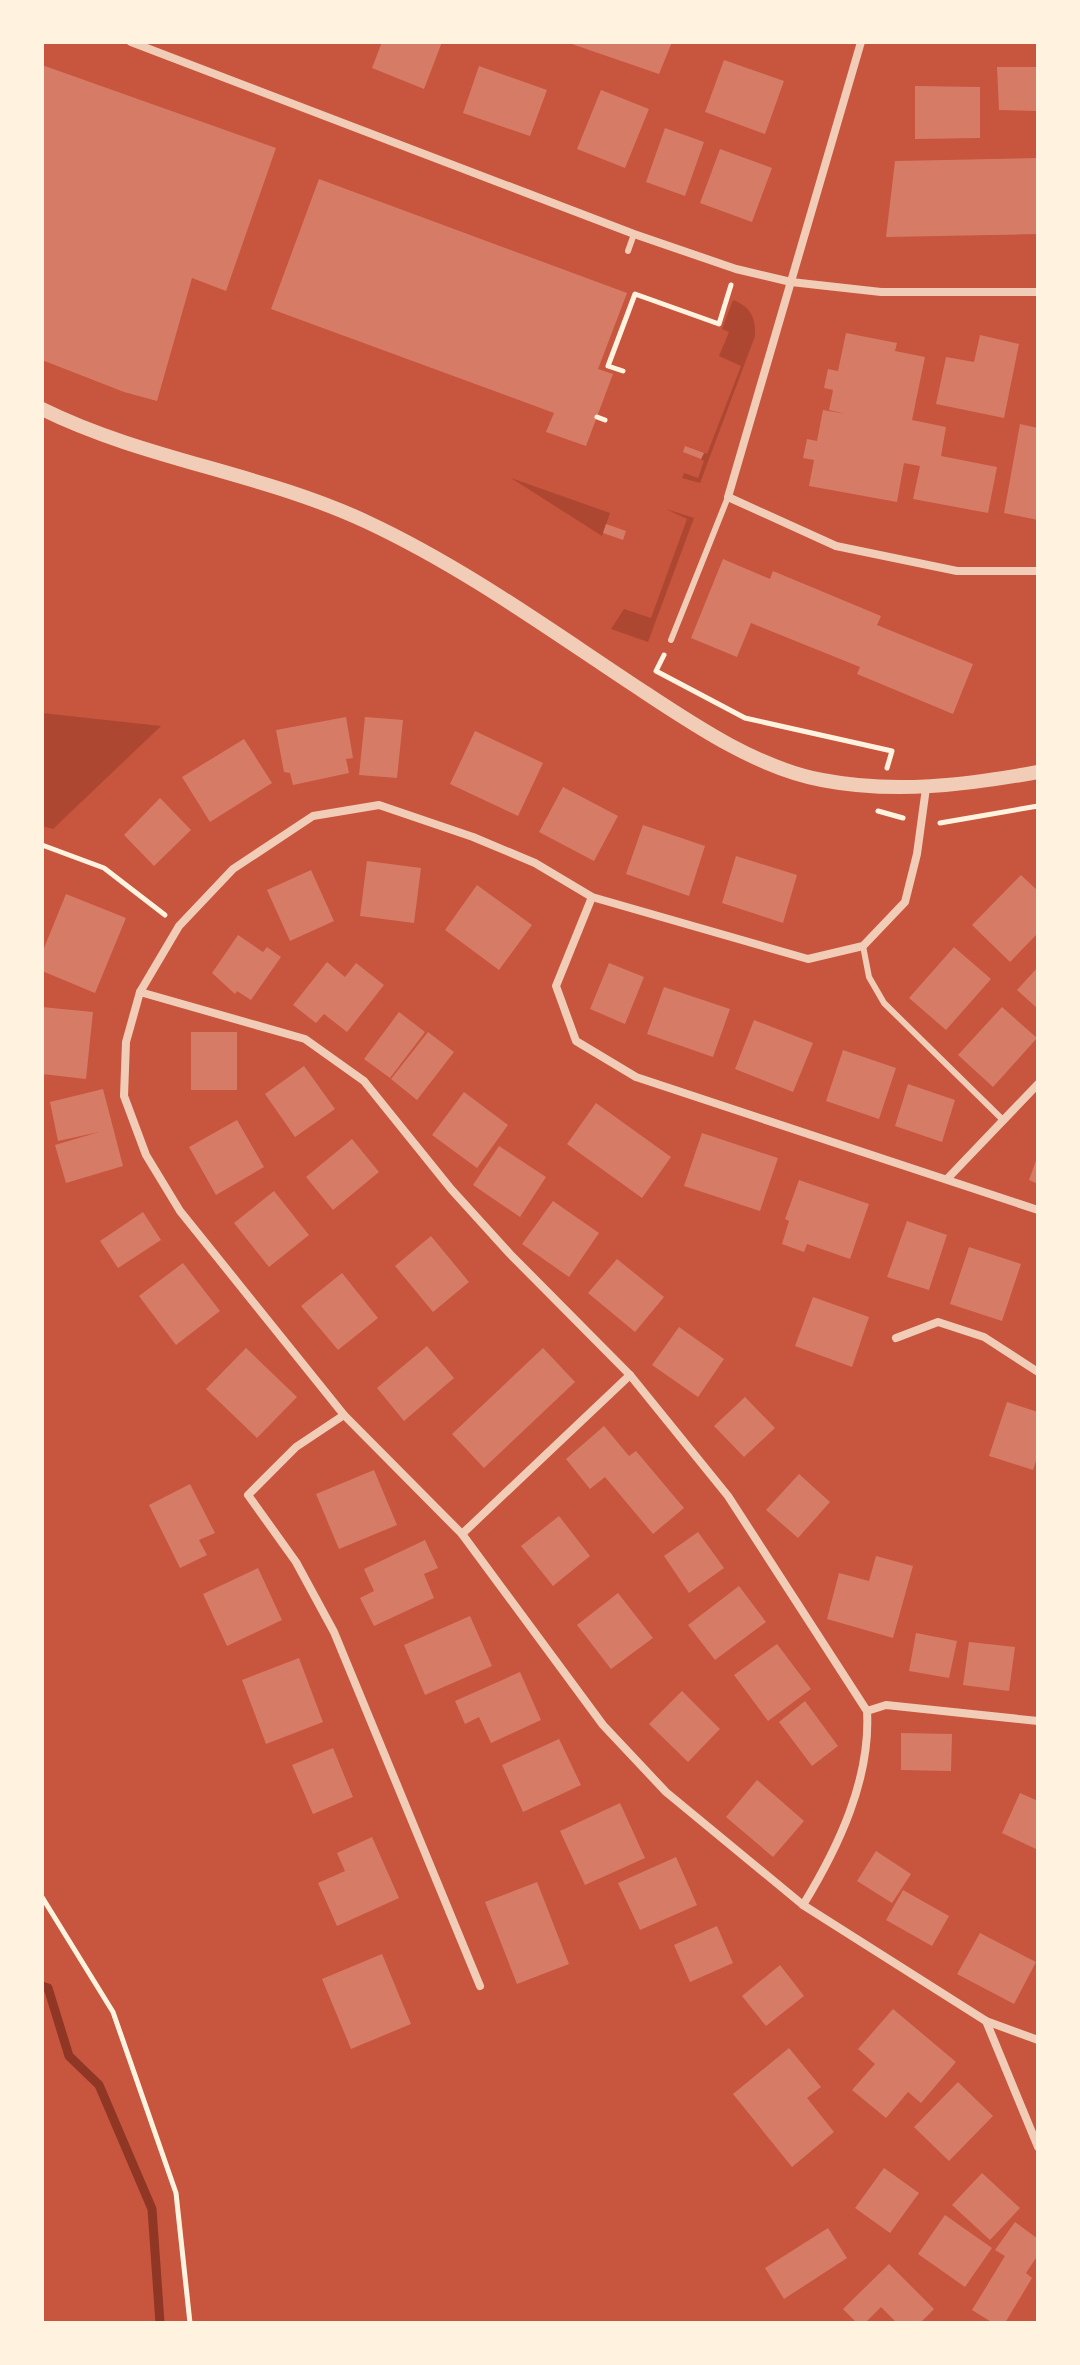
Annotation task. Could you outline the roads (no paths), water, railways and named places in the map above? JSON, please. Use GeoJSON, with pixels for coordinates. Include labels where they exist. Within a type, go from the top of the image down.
{"type":"FeatureCollection","features":[{"type":"Feature","properties":{"kind":"street"},"geometry":{"type":"LineString","coordinates":[[861,42],[728,497],[836,546],[957,571],[1038,571]]}},
{"type":"Feature","properties":{"kind":"street"},"geometry":{"type":"LineString","coordinates":[[135,43],[634,234],[736,269],[791,282],[881,292],[1038,292]]}},
{"type":"Feature","properties":{"kind":"street"},"geometry":{"type":"LineString","coordinates":[[42,409],[81,428],[329,504],[410,542],[477,580],[735,749],[821,780],[926,788],[1038,772]]}},
{"type":"Feature","properties":{"kind":"street"},"geometry":{"type":"LineString","coordinates":[[926,788],[905,902],[863,946],[808,959],[592,897],[535,863],[473,837],[379,805],[313,816],[233,869],[179,926],[140,992],[126,1042],[124,1096],[146,1155],[180,1211],[344,1415],[462,1534],[603,1725],[666,1792],[803,1905],[986,2021],[1038,2040]]}},
{"type":"Feature","properties":{"kind":"street"},"geometry":{"type":"LineString","coordinates":[[592,897],[556,986],[576,1041],[636,1077],[1038,1210]]}},
{"type":"Feature","properties":{"kind":"street"},"geometry":{"type":"LineString","coordinates":[[140,992],[305,1039],[364,1081],[451,1189],[510,1254],[630,1375],[728,1496],[867,1711],[869,1741],[844,1830],[803,1905]]}},
{"type":"Feature","properties":{"kind":"street"},"geometry":{"type":"LineString","coordinates":[[948,1178],[1038,1084]]}},
{"type":"Feature","properties":{"kind":"street"},"geometry":{"type":"LineString","coordinates":[[896,1338],[938,1322],[984,1337],[1038,1372]]}},
{"type":"Feature","properties":{"kind":"street"},"geometry":{"type":"LineString","coordinates":[[462,1534],[630,1375]]}},
{"type":"Feature","properties":{"kind":"street"},"geometry":{"type":"LineString","coordinates":[[344,1415],[296,1447],[248,1495],[296,1562],[334,1632],[480,1986]]}},
{"type":"Feature","properties":{"kind":"street"},"geometry":{"type":"LineString","coordinates":[[867,1711],[886,1705],[1038,1721]]}},
{"type":"Feature","properties":{"kind":"street"},"geometry":{"type":"LineString","coordinates":[[986,2021],[1038,2147]]}},
{"type":"Feature","properties":{"kind":"lane"},"geometry":{"type":"LineString","coordinates":[[628,251],[634,234]]}},
{"type":"Feature","properties":{"kind":"lane"},"geometry":{"type":"LineString","coordinates":[[671,640],[728,497]]}},
{"type":"Feature","properties":{"kind":"lane"},"geometry":{"type":"LineString","coordinates":[[863,946],[869,977],[884,1003],[1003,1120]]}},
{"type":"Feature","properties":{"kind":"waterway"},"geometry":{"type":"LineString","coordinates":[[42,1986],[48,1988],[69,2056],[99,2085],[152,2209],[160,2323]]}}]}
